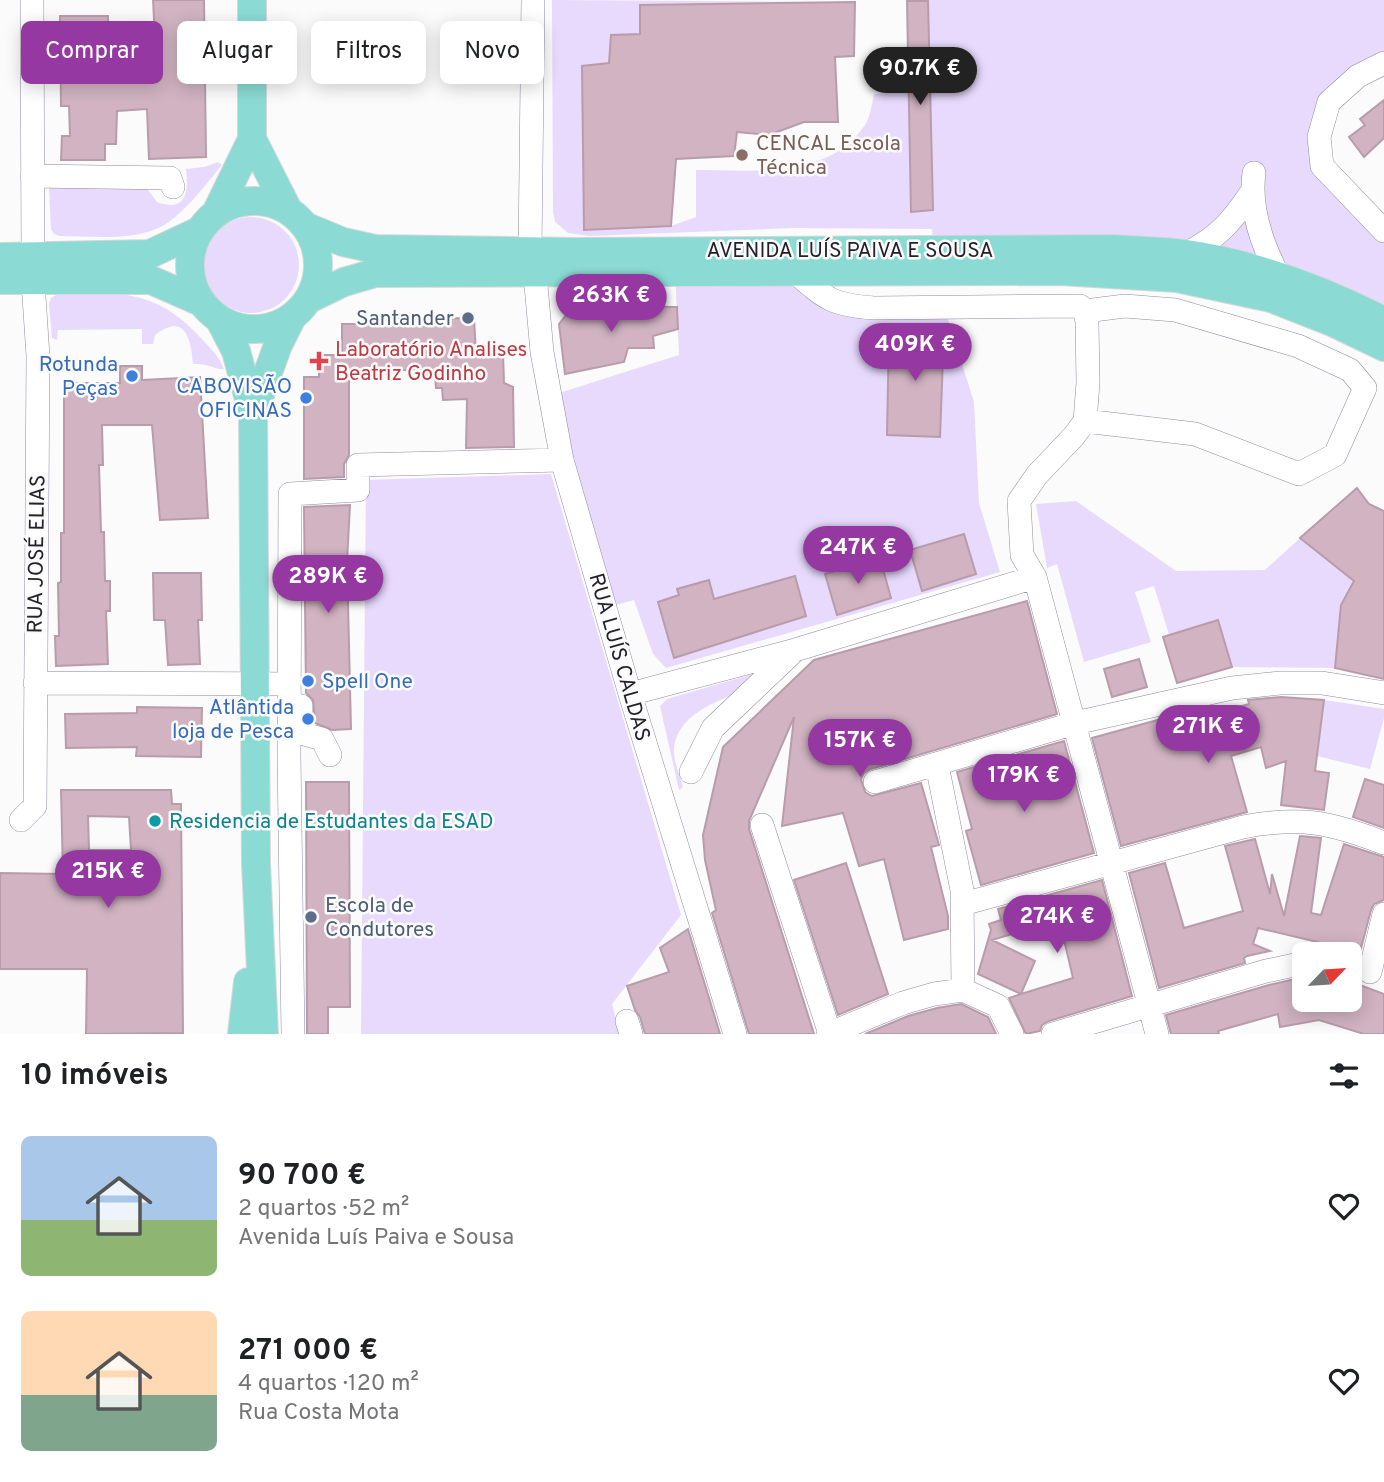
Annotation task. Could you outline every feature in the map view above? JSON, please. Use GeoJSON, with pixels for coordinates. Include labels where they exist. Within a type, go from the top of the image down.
{"type":"FeatureCollection","features":[{"type":"Feature","properties":{"kind":"main road"},"geometry":{"type":"LineString","coordinates":[[252,0],[252,139],[192,247],[190,266],[193,285],[236,351],[253,414],[256,864],[264,1034]]}},
{"type":"Feature","properties":{"kind":"main road"},"geometry":{"type":"LineString","coordinates":[[252,139],[315,244],[318,263],[317,282],[278,345],[253,414]]}},
{"type":"Feature","properties":{"kind":"main road"},"geometry":{"type":"LineString","coordinates":[[0,280],[33,270],[150,254],[234,203],[252,200],[271,202],[298,219]]}},
{"type":"Feature","properties":{"kind":"main road","name":"AVENIDA LUÍS PAIVA E SOUSA"},"geometry":{"type":"LineString","coordinates":[[298,219],[343,242],[375,249],[533,262],[796,273],[1060,271],[1177,278],[1271,298],[1332,322],[1384,347]]}},
{"type":"Feature","properties":{"kind":"main road","name":"AVENIDA LUÍS PAIVA E SOUSA"},"geometry":{"type":"LineString","coordinates":[[300,308],[344,282],[375,273],[533,262],[1115,249],[1186,254],[1278,275],[1338,298],[1384,321]]}},
{"type":"Feature","properties":{"kind":"main road"},"geometry":{"type":"LineString","coordinates":[[0,257],[33,270],[151,281],[237,327],[256,329],[275,326],[300,308]]}},
{"type":"Feature","properties":{"kind":"main road"},"geometry":{"type":"LineString","coordinates":[[242,1034],[256,864]]}},
{"type":"Feature","properties":{"kind":"street","name":"RUA JOSÉ ELIAS"},"geometry":{"type":"LineString","coordinates":[[21,820],[35,806],[38,356],[33,270],[32,0]]}},
{"type":"Feature","properties":{"kind":"street","name":"RUA LUÍS CALDAS"},"geometry":{"type":"LineString","coordinates":[[533,0],[533,262],[542,352],[562,460],[630,694],[735,1034]]}},
{"type":"Feature","properties":{"kind":"street"},"geometry":{"type":"LineString","coordinates":[[1384,63],[1358,76],[1329,102],[1319,137],[1322,166],[1384,230]]}},
{"type":"Feature","properties":{"kind":"street"},"geometry":{"type":"LineString","coordinates":[[32,176],[170,178],[173,187]]}},
{"type":"Feature","properties":{"kind":"street"},"geometry":{"type":"LineString","coordinates":[[1186,254],[1212,240],[1232,221],[1252,183],[1264,246],[1278,275]]}},
{"type":"Feature","properties":{"kind":"street"},"geometry":{"type":"LineString","coordinates":[[796,273],[827,299],[844,306],[1080,306],[1085,311],[1088,383],[1085,421],[1037,474],[1019,501],[1022,555],[1035,577],[1157,1034]]}},
{"type":"Feature","properties":{"kind":"street"},"geometry":{"type":"LineString","coordinates":[[1085,311],[1125,306],[1175,310],[1298,346],[1350,370],[1369,388],[1335,455],[1298,474],[1195,434],[1085,421]]}},
{"type":"Feature","properties":{"kind":"street"},"geometry":{"type":"LineString","coordinates":[[295,503],[358,490],[358,465],[562,460]]}},
{"type":"Feature","properties":{"kind":"street"},"geometry":{"type":"LineString","coordinates":[[295,503],[289,684],[301,1021]]}},
{"type":"Feature","properties":{"kind":"street"},"geometry":{"type":"LineString","coordinates":[[295,503],[301,727],[304,734],[322,739],[330,755]]}},
{"type":"Feature","properties":{"kind":"street"},"geometry":{"type":"LineString","coordinates":[[630,694],[795,650],[1035,577]]}},
{"type":"Feature","properties":{"kind":"street"},"geometry":{"type":"LineString","coordinates":[[691,772],[713,728],[795,650]]}},
{"type":"Feature","properties":{"kind":"street"},"geometry":{"type":"LineString","coordinates":[[875,782],[1075,723],[1233,688],[1280,682],[1322,683],[1384,693]]}},
{"type":"Feature","properties":{"kind":"street"},"geometry":{"type":"LineString","coordinates":[[35,683],[289,684]]}},
{"type":"Feature","properties":{"kind":"street"},"geometry":{"type":"LineString","coordinates":[[937,765],[963,904],[963,990]]}},
{"type":"Feature","properties":{"kind":"street"},"geometry":{"type":"LineString","coordinates":[[301,791],[301,1021]]}},
{"type":"Feature","properties":{"kind":"street"},"geometry":{"type":"LineString","coordinates":[[963,904],[1243,827],[1278,821],[1312,822],[1347,829],[1384,844]]}},
{"type":"Feature","properties":{"kind":"street"},"geometry":{"type":"LineString","coordinates":[[762,825],[829,1034],[903,1003],[934,994],[963,990],[998,1006],[1012,1034]]}},
{"type":"Feature","properties":{"kind":"street"},"geometry":{"type":"LineString","coordinates":[[1368,972],[1384,914]]}},
{"type":"Feature","properties":{"kind":"street"},"geometry":{"type":"LineString","coordinates":[[1053,1034],[1292,965]]}},
{"type":"Feature","properties":{"kind":"shaded area"},"geometry":{"type":"Polygon","coordinates":[[[552,0],[855,2],[640,5],[640,34],[611,35],[609,63],[582,66],[585,230],[671,226],[696,217],[696,170],[765,170],[810,163],[831,155],[849,143],[867,122],[874,94],[909,91],[911,212],[932,210],[928,0],[1384,0],[1384,59],[1331,99],[1320,146],[1384,229],[1384,321],[933,250],[932,229],[793,228],[589,236],[568,233],[555,222],[553,212],[552,0]]]}},
{"type":"Feature","properties":{"kind":"shaded area"},"geometry":{"type":"Polygon","coordinates":[[[218,162],[222,165],[192,201],[174,218],[156,229],[133,235],[108,237],[59,236],[51,229],[49,188],[146,187],[157,202],[174,205],[184,198],[186,192],[186,169],[218,162]]]}},
{"type":"Feature","properties":{"kind":"shaded area"},"geometry":{"type":"Polygon","coordinates":[[[251,217],[269,221],[285,231],[295,247],[299,265],[295,283],[285,299],[269,309],[251,313],[233,309],[217,299],[207,283],[203,265],[207,247],[217,231],[233,221],[251,217]]]}},
{"type":"Feature","properties":{"kind":"shaded area"},"geometry":{"type":"Polygon","coordinates":[[[675,273],[796,273],[827,299],[944,307],[974,402],[979,503],[1000,572],[666,668],[653,654],[634,600],[605,608],[559,393],[679,355],[675,273]]]}},
{"type":"Feature","properties":{"kind":"shaded area"},"geometry":{"type":"Polygon","coordinates":[[[97,293],[133,296],[165,308],[198,335],[213,351],[224,369],[193,364],[188,338],[180,327],[173,326],[155,335],[153,344],[142,344],[142,329],[58,330],[57,340],[52,338],[49,304],[51,298],[56,295],[97,293]]]}},
{"type":"Feature","properties":{"kind":"shaded area"},"geometry":{"type":"Polygon","coordinates":[[[551,474],[681,915],[612,1004],[620,1034],[361,1034],[366,480],[551,474]]]}},
{"type":"Feature","properties":{"kind":"shaded area"},"geometry":{"type":"Polygon","coordinates":[[[1076,501],[1176,571],[1265,570],[1300,538],[1354,581],[1341,605],[1335,668],[1232,667],[1218,620],[1169,635],[1154,586],[1135,592],[1151,642],[1084,662],[1057,564],[1047,568],[1036,504],[1076,501]]]}},
{"type":"Feature","properties":{"kind":"shaded area"},"geometry":{"type":"Polygon","coordinates":[[[753,674],[760,684],[706,707],[684,724],[677,736],[674,750],[683,787],[679,790],[660,706],[667,699],[753,674]]]}},
{"type":"Feature","properties":{"kind":"shaded area"},"geometry":{"type":"Polygon","coordinates":[[[1324,700],[1384,709],[1370,769],[1317,756],[1324,700]]]}},
{"type":"Feature","properties":{"kind":"building"},"geometry":{"type":"Polygon","coordinates":[[[153,0],[204,0],[204,21],[177,21],[177,84],[205,84],[206,157],[149,159],[147,109],[117,111],[116,144],[105,144],[105,160],[61,160],[62,136],[70,136],[69,106],[61,106],[61,84],[163,84],[163,21],[154,21],[153,0]]]}},
{"type":"Feature","properties":{"kind":"building"},"geometry":{"type":"Polygon","coordinates":[[[907,1],[928,1],[933,210],[911,212],[907,1]]]}},
{"type":"Feature","properties":{"kind":"building"},"geometry":{"type":"Polygon","coordinates":[[[855,2],[854,56],[835,57],[838,122],[804,122],[769,135],[737,132],[734,156],[676,159],[671,226],[584,230],[582,66],[609,63],[611,35],[640,34],[640,5],[855,2]]]}},
{"type":"Feature","properties":{"kind":"building"},"geometry":{"type":"Polygon","coordinates":[[[60,16],[108,16],[108,21],[60,21],[60,16]]]}},
{"type":"Feature","properties":{"kind":"building"},"geometry":{"type":"Polygon","coordinates":[[[1384,100],[1384,138],[1364,157],[1349,137],[1365,125],[1360,119],[1384,100]]]}},
{"type":"Feature","properties":{"kind":"building"},"geometry":{"type":"Polygon","coordinates":[[[581,306],[677,307],[678,329],[653,336],[654,348],[628,348],[624,362],[565,374],[559,324],[570,310],[581,306]]]}},
{"type":"Feature","properties":{"kind":"building"},"geometry":{"type":"Polygon","coordinates":[[[474,318],[476,354],[503,353],[504,383],[513,387],[514,447],[466,448],[467,399],[443,400],[442,388],[436,388],[435,375],[423,375],[423,370],[381,370],[381,378],[349,378],[349,455],[344,464],[344,477],[304,479],[304,377],[319,377],[319,355],[342,355],[342,324],[367,324],[367,319],[474,318]]]}},
{"type":"Feature","properties":{"kind":"building"},"geometry":{"type":"Polygon","coordinates":[[[889,330],[944,331],[940,437],[887,435],[889,330]]]}},
{"type":"Feature","properties":{"kind":"building"},"geometry":{"type":"Polygon","coordinates":[[[120,366],[142,366],[142,380],[200,377],[208,518],[160,520],[152,425],[102,425],[103,465],[99,465],[101,532],[104,532],[105,581],[110,581],[110,611],[106,611],[108,664],[56,666],[55,636],[59,636],[61,533],[64,533],[64,383],[120,383],[120,366]]]}},
{"type":"Feature","properties":{"kind":"building"},"geometry":{"type":"Polygon","coordinates":[[[1357,488],[1369,504],[1384,511],[1384,679],[1335,668],[1341,605],[1354,581],[1300,538],[1357,488]]]}},
{"type":"Feature","properties":{"kind":"building"},"geometry":{"type":"Polygon","coordinates":[[[350,505],[347,561],[351,729],[332,730],[315,723],[313,700],[306,693],[304,507],[350,505]]]}},
{"type":"Feature","properties":{"kind":"building"},"geometry":{"type":"Polygon","coordinates":[[[964,534],[976,574],[922,591],[910,550],[964,534]]]}},
{"type":"Feature","properties":{"kind":"building"},"geometry":{"type":"Polygon","coordinates":[[[880,558],[891,598],[837,615],[825,574],[880,558]]]}},
{"type":"Feature","properties":{"kind":"building"},"geometry":{"type":"Polygon","coordinates":[[[153,573],[201,573],[202,620],[198,620],[200,664],[168,665],[165,620],[154,620],[153,573]]]}},
{"type":"Feature","properties":{"kind":"building"},"geometry":{"type":"Polygon","coordinates":[[[795,576],[806,616],[674,658],[658,602],[679,595],[677,589],[709,580],[714,599],[795,576]]]}},
{"type":"Feature","properties":{"kind":"building"},"geometry":{"type":"Polygon","coordinates":[[[1027,601],[1057,714],[871,769],[864,773],[861,779],[865,792],[872,796],[921,783],[939,845],[931,847],[948,916],[948,929],[904,940],[884,859],[859,866],[843,813],[782,826],[794,717],[749,821],[749,829],[814,1034],[749,1034],[712,913],[716,910],[705,860],[703,835],[723,747],[814,660],[1027,601]]]}},
{"type":"Feature","properties":{"kind":"building"},"geometry":{"type":"Polygon","coordinates":[[[1218,620],[1232,667],[1177,683],[1163,637],[1218,620]]]}},
{"type":"Feature","properties":{"kind":"building"},"geometry":{"type":"Polygon","coordinates":[[[1139,659],[1147,687],[1112,697],[1104,669],[1139,659]]]}},
{"type":"Feature","properties":{"kind":"building"},"geometry":{"type":"Polygon","coordinates":[[[1281,697],[1324,700],[1315,771],[1329,773],[1324,810],[1281,805],[1286,761],[1266,768],[1261,747],[1231,756],[1247,812],[1121,846],[1092,738],[1183,713],[1185,722],[1249,704],[1248,700],[1281,697]]]}},
{"type":"Feature","properties":{"kind":"building"},"geometry":{"type":"Polygon","coordinates":[[[137,707],[202,708],[201,757],[136,756],[137,747],[66,748],[65,714],[137,713],[137,707]]]}},
{"type":"Feature","properties":{"kind":"building"},"geometry":{"type":"Polygon","coordinates":[[[1064,741],[1094,853],[981,885],[966,831],[972,829],[957,772],[1064,741]]]}},
{"type":"Feature","properties":{"kind":"building"},"geometry":{"type":"Polygon","coordinates":[[[1365,779],[1384,785],[1384,828],[1353,817],[1365,779]]]}},
{"type":"Feature","properties":{"kind":"building"},"geometry":{"type":"Polygon","coordinates":[[[306,782],[349,782],[350,1007],[328,1007],[328,1034],[307,1034],[306,782]]]}},
{"type":"Feature","properties":{"kind":"building"},"geometry":{"type":"Polygon","coordinates":[[[61,790],[171,790],[172,804],[181,804],[183,1033],[86,1034],[87,969],[0,969],[0,873],[63,874],[61,790]],[[88,816],[89,850],[131,850],[129,817],[88,816]]]}},
{"type":"Feature","properties":{"kind":"building"},"geometry":{"type":"Polygon","coordinates":[[[1300,836],[1321,838],[1311,913],[1321,915],[1344,844],[1384,857],[1384,900],[1374,904],[1371,910],[1362,944],[1362,942],[1318,942],[1258,928],[1253,944],[1270,951],[1247,956],[1244,958],[1245,963],[1159,988],[1129,873],[1165,863],[1184,928],[1243,911],[1225,846],[1255,839],[1270,894],[1272,874],[1284,916],[1300,836]]]}},
{"type":"Feature","properties":{"kind":"building"},"geometry":{"type":"Polygon","coordinates":[[[846,863],[888,994],[838,1015],[794,880],[846,863]]]}},
{"type":"Feature","properties":{"kind":"building"},"geometry":{"type":"Polygon","coordinates":[[[1102,880],[1132,996],[1049,1021],[1042,1025],[1040,1031],[1026,1034],[1009,998],[1021,994],[978,974],[991,930],[989,924],[1001,920],[998,909],[1102,880]],[[1057,910],[1052,922],[992,940],[1035,961],[1021,994],[1073,978],[1057,910]]]}},
{"type":"Feature","properties":{"kind":"building"},"geometry":{"type":"Polygon","coordinates":[[[688,929],[720,1034],[645,1034],[627,986],[669,972],[660,948],[688,929]]]}},
{"type":"Feature","properties":{"kind":"building"},"geometry":{"type":"Polygon","coordinates":[[[1292,980],[1292,1012],[1362,1012],[1362,986],[1384,994],[1384,1034],[1364,1034],[1319,1020],[1280,1027],[1278,1014],[1218,1031],[1219,1034],[1171,1034],[1166,1015],[1292,980]]]}},
{"type":"Feature","properties":{"kind":"building"},"geometry":{"type":"Polygon","coordinates":[[[961,1004],[988,1017],[996,1034],[865,1034],[908,1016],[961,1004]]]}},
{"type":"Feature","properties":{"kind":"place","name":"CENCAL Escola Técnica"},"geometry":{"type":"Point","coordinates":[742,155]}},
{"type":"Feature","properties":{"kind":"place","name":"Santander"},"geometry":{"type":"Point","coordinates":[468,318]}},
{"type":"Feature","properties":{"kind":"place","name":"Laboratório Analises Beatriz Godinho"},"geometry":{"type":"Point","coordinates":[319,361]}},
{"type":"Feature","properties":{"kind":"place","name":"Rotunda Peças"},"geometry":{"type":"Point","coordinates":[132,376]}},
{"type":"Feature","properties":{"kind":"place","name":"CABOVISÃO OFICINAS"},"geometry":{"type":"Point","coordinates":[306,398]}},
{"type":"Feature","properties":{"kind":"place","name":"Spell One"},"geometry":{"type":"Point","coordinates":[308,681]}},
{"type":"Feature","properties":{"kind":"place","name":"Atlântida loja de Pesca"},"geometry":{"type":"Point","coordinates":[308,719]}},
{"type":"Feature","properties":{"kind":"place","name":"Residencia de Estudantes da ESAD"},"geometry":{"type":"Point","coordinates":[155,821]}},
{"type":"Feature","properties":{"kind":"place","name":"Escola de Condutores"},"geometry":{"type":"Point","coordinates":[311,917]}}]}
